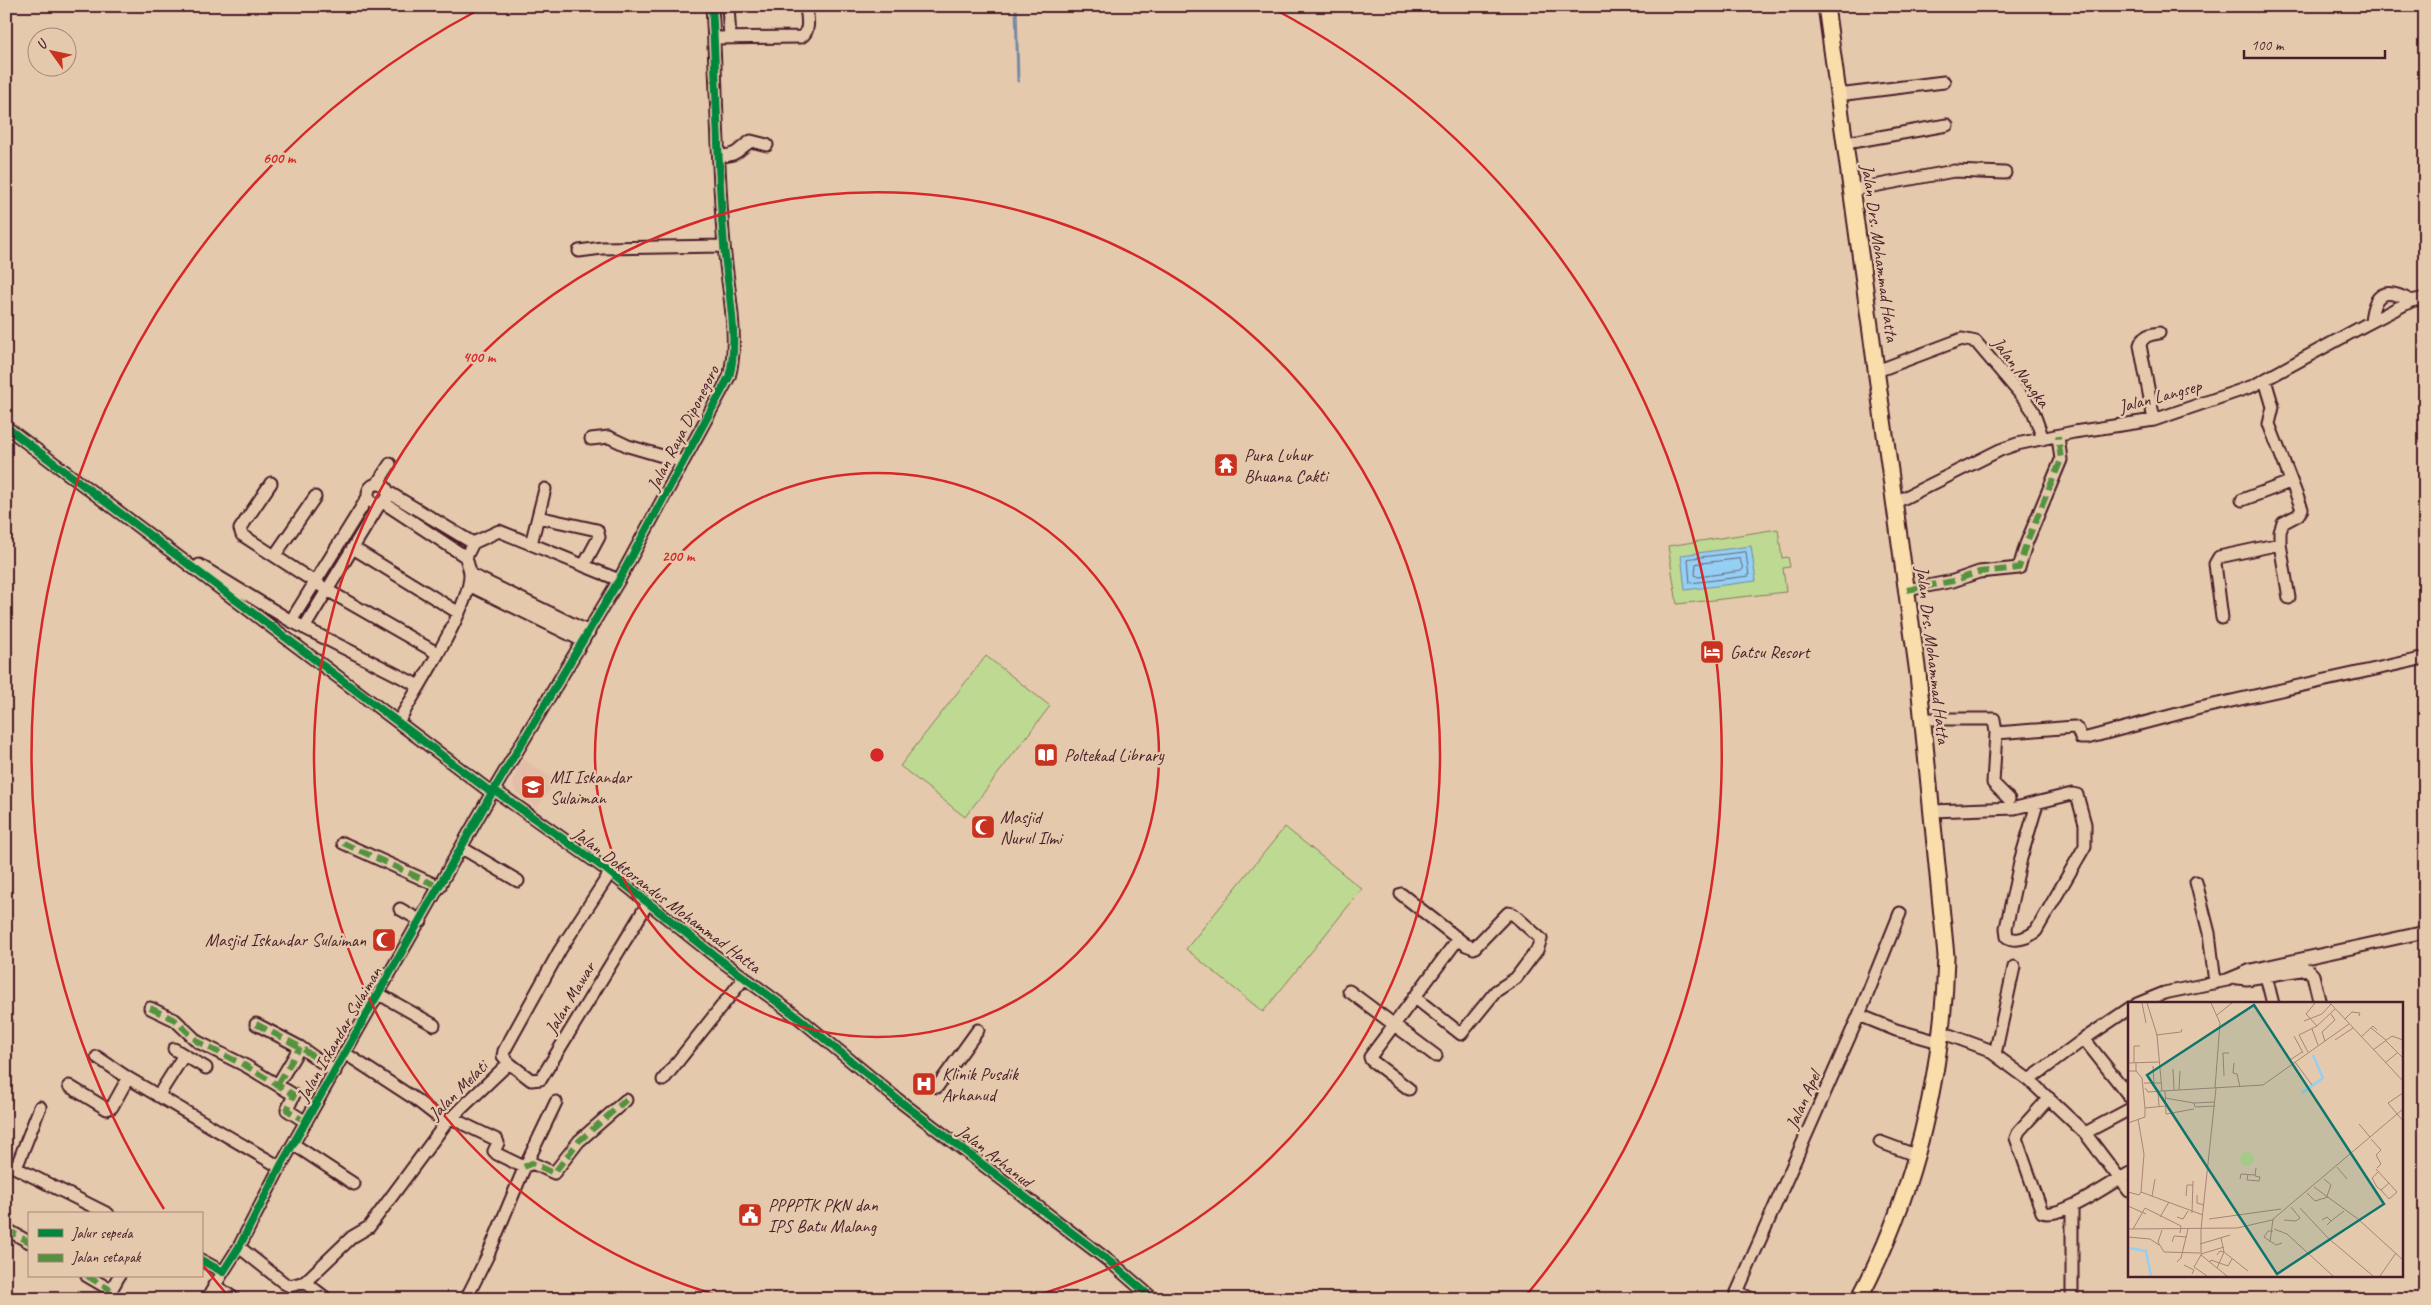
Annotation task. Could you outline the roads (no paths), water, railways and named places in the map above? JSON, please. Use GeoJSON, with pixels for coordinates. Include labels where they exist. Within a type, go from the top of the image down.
{"type":"FeatureCollection","features":[{"type":"Feature","properties":{"kind":"main road","name":"Jalan Drs. Mohammad Hatta"},"geometry":{"type":"LineString","coordinates":[[1826,6],[1907,590],[1923,720],[1946,956],[1945,995],[1940,1037],[1915,1155],[1890,1230],[1859,1299]]}},
{"type":"Feature","properties":{"kind":"street","name":"Jalan Raya Diponegoro"},"geometry":{"type":"LineString","coordinates":[[493,792],[619,580],[725,387],[732,369],[734,348],[724,246],[712,6]]}},
{"type":"Feature","properties":{"kind":"street"},"geometry":{"type":"LineString","coordinates":[[728,6],[730,38]]}},
{"type":"Feature","properties":{"kind":"street"},"geometry":{"type":"LineString","coordinates":[[714,38],[801,37],[806,34],[808,28],[806,6]]}},
{"type":"Feature","properties":{"kind":"street"},"geometry":{"type":"LineString","coordinates":[[1838,95],[1944,82]]}},
{"type":"Feature","properties":{"kind":"street"},"geometry":{"type":"LineString","coordinates":[[1846,143],[1947,125]]}},
{"type":"Feature","properties":{"kind":"street"},"geometry":{"type":"LineString","coordinates":[[719,156],[730,156],[738,153],[751,141],[767,145]]}},
{"type":"Feature","properties":{"kind":"street"},"geometry":{"type":"LineString","coordinates":[[1852,190],[1954,171],[2005,173]]}},
{"type":"Feature","properties":{"kind":"street"},"geometry":{"type":"LineString","coordinates":[[579,251],[602,248],[724,246]]}},
{"type":"Feature","properties":{"kind":"street"},"geometry":{"type":"LineString","coordinates":[[2371,322],[2375,301],[2380,295],[2394,293],[2410,301]]}},
{"type":"Feature","properties":{"kind":"street","name":"Jalan Langsep"},"geometry":{"type":"LineString","coordinates":[[1894,503],[2000,450],[2043,438],[2154,420],[2253,386],[2410,301],[2425,298]]}},
{"type":"Feature","properties":{"kind":"street"},"geometry":{"type":"LineString","coordinates":[[2154,420],[2140,345],[2142,339],[2147,335],[2160,333]]}},
{"type":"Feature","properties":{"kind":"street","name":"Jalan Nangka"},"geometry":{"type":"LineString","coordinates":[[1877,372],[1962,339],[1970,339],[1976,342],[2026,401],[2033,411],[2043,438]]}},
{"type":"Feature","properties":{"kind":"street"},"geometry":{"type":"LineString","coordinates":[[2265,380],[2273,407],[2269,424],[2302,509],[2298,515],[2283,522],[2280,532],[2280,544],[2289,598]]}},
{"type":"Feature","properties":{"kind":"street","name":"Jalan Doktorandus Mohammad Hatta"},"geometry":{"type":"LineString","coordinates":[[6,427],[493,792],[610,873],[820,1035]]}},
{"type":"Feature","properties":{"kind":"street"},"geometry":{"type":"LineString","coordinates":[[1907,590],[1953,581],[1979,572],[2019,568],[2026,544],[2061,460],[2058,436]]}},
{"type":"Feature","properties":{"kind":"street"},"geometry":{"type":"LineString","coordinates":[[591,439],[610,437],[628,446],[683,462]]}},
{"type":"Feature","properties":{"kind":"street"},"geometry":{"type":"LineString","coordinates":[[291,621],[368,497],[371,487],[378,484],[390,464]]}},
{"type":"Feature","properties":{"kind":"street"},"geometry":{"type":"LineString","coordinates":[[2242,500],[2290,482]]}},
{"type":"Feature","properties":{"kind":"street"},"geometry":{"type":"LineString","coordinates":[[271,483],[240,532],[242,535],[327,590],[437,653]]}},
{"type":"Feature","properties":{"kind":"street"},"geometry":{"type":"LineString","coordinates":[[304,628],[352,548],[384,500],[384,486],[378,484]]}},
{"type":"Feature","properties":{"kind":"street"},"geometry":{"type":"LineString","coordinates":[[531,544],[545,490]]}},
{"type":"Feature","properties":{"kind":"street"},"geometry":{"type":"LineString","coordinates":[[275,555],[315,497]]}},
{"type":"Feature","properties":{"kind":"street"},"geometry":{"type":"LineString","coordinates":[[368,497],[372,503],[384,500],[473,543]]}},
{"type":"Feature","properties":{"kind":"street"},"geometry":{"type":"LineString","coordinates":[[384,500],[466,557]]}},
{"type":"Feature","properties":{"kind":"street"},"geometry":{"type":"LineString","coordinates":[[538,517],[597,530],[599,537],[584,566]]}},
{"type":"Feature","properties":{"kind":"street"},"geometry":{"type":"LineString","coordinates":[[401,717],[460,613],[470,579],[466,557],[473,543],[499,531],[619,580]]}},
{"type":"Feature","properties":{"kind":"street"},"geometry":{"type":"LineString","coordinates":[[2222,618],[2216,560],[2219,557],[2280,544]]}},
{"type":"Feature","properties":{"kind":"street"},"geometry":{"type":"LineString","coordinates":[[352,548],[460,613]]}},
{"type":"Feature","properties":{"kind":"street"},"geometry":{"type":"LineString","coordinates":[[192,560],[291,621],[419,686]]}},
{"type":"Feature","properties":{"kind":"street"},"geometry":{"type":"LineString","coordinates":[[470,579],[586,636]]}},
{"type":"Feature","properties":{"kind":"street"},"geometry":{"type":"LineString","coordinates":[[1996,733],[2074,727],[2078,730],[2081,738],[2087,738],[2200,708],[2425,658]]}},
{"type":"Feature","properties":{"kind":"street"},"geometry":{"type":"LineString","coordinates":[[1923,720],[1994,719],[1996,733],[1993,783],[2012,804]]}},
{"type":"Feature","properties":{"kind":"street","name":"Jalan Iskandar Sulaiman"},"geometry":{"type":"LineString","coordinates":[[206,1299],[239,1247],[280,1167],[346,1054],[493,792]]}},
{"type":"Feature","properties":{"kind":"street"},"geometry":{"type":"LineString","coordinates":[[1932,811],[2012,804],[2033,805],[2072,794],[2077,795],[2085,824],[2086,843],[2036,932],[2029,936],[2010,939],[2007,937],[2006,928],[2033,805]]}},
{"type":"Feature","properties":{"kind":"street"},"geometry":{"type":"LineString","coordinates":[[343,843],[440,888]]}},
{"type":"Feature","properties":{"kind":"street"},"geometry":{"type":"LineString","coordinates":[[462,848],[518,881]]}},
{"type":"Feature","properties":{"kind":"street","name":"Jalan Melati"},"geometry":{"type":"LineString","coordinates":[[304,1282],[352,1237],[369,1227],[448,1120],[509,1063],[503,1056],[504,1051],[555,959],[610,873]]}},
{"type":"Feature","properties":{"kind":"street"},"geometry":{"type":"LineString","coordinates":[[2196,882],[2209,933],[2215,983]]}},
{"type":"Feature","properties":{"kind":"street"},"geometry":{"type":"LineString","coordinates":[[1401,894],[1458,939],[1474,948],[1478,946],[1503,915],[1508,913],[1512,914],[1539,937],[1541,943],[1516,978],[1496,991],[1461,1034],[1414,997]]}},
{"type":"Feature","properties":{"kind":"street","name":"Jalan Mawar"},"geometry":{"type":"LineString","coordinates":[[509,1063],[531,1080],[540,1080],[648,903]]}},
{"type":"Feature","properties":{"kind":"street"},"geometry":{"type":"LineString","coordinates":[[400,909],[421,921]]}},
{"type":"Feature","properties":{"kind":"street","name":"Jalan Apel"},"geometry":{"type":"LineString","coordinates":[[1736,1295],[1859,1015],[1900,913]]}},
{"type":"Feature","properties":{"kind":"street"},"geometry":{"type":"LineString","coordinates":[[2142,1002],[2164,993],[2233,978],[2250,970],[2425,932]]}},
{"type":"Feature","properties":{"kind":"street"},"geometry":{"type":"LineString","coordinates":[[1409,1089],[1370,1057],[1458,939]]}},
{"type":"Feature","properties":{"kind":"street"},"geometry":{"type":"LineString","coordinates":[[1992,1052],[2014,967]]}},
{"type":"Feature","properties":{"kind":"street"},"geometry":{"type":"LineString","coordinates":[[2233,978],[2247,979],[2308,969],[2313,975],[2320,1002]]}},
{"type":"Feature","properties":{"kind":"street"},"geometry":{"type":"LineString","coordinates":[[2266,976],[2272,1002]]}},
{"type":"Feature","properties":{"kind":"street"},"geometry":{"type":"LineString","coordinates":[[664,1080],[744,977]]}},
{"type":"Feature","properties":{"kind":"street"},"geometry":{"type":"LineString","coordinates":[[1349,991],[1436,1056]]}},
{"type":"Feature","properties":{"kind":"street"},"geometry":{"type":"LineString","coordinates":[[379,994],[434,1025]]}},
{"type":"Feature","properties":{"kind":"street"},"geometry":{"type":"LineString","coordinates":[[150,1008],[175,1020],[198,1042],[278,1084],[294,1096],[288,1110],[306,1122]]}},
{"type":"Feature","properties":{"kind":"street"},"geometry":{"type":"LineString","coordinates":[[2029,1080],[2128,1009]]}},
{"type":"Feature","properties":{"kind":"street"},"geometry":{"type":"LineString","coordinates":[[1859,1015],[1896,1030],[1940,1037],[1992,1052],[2049,1098],[2086,1133],[2125,1176],[2072,1207],[2047,1214],[2042,1212],[2016,1144],[2016,1138],[2019,1131],[2049,1098]]}},
{"type":"Feature","properties":{"kind":"street"},"geometry":{"type":"LineString","coordinates":[[256,1024],[300,1047],[335,1072]]}},
{"type":"Feature","properties":{"kind":"street"},"geometry":{"type":"LineString","coordinates":[[937,1087],[978,1030]]}},
{"type":"Feature","properties":{"kind":"street","name":"Jalan Arhanud"},"geometry":{"type":"LineString","coordinates":[[820,1035],[897,1099],[1114,1265],[1153,1299]]}},
{"type":"Feature","properties":{"kind":"street"},"geometry":{"type":"LineString","coordinates":[[2084,1039],[2128,1094]]}},
{"type":"Feature","properties":{"kind":"street"},"geometry":{"type":"LineString","coordinates":[[278,1084],[300,1047]]}},
{"type":"Feature","properties":{"kind":"street"},"geometry":{"type":"LineString","coordinates":[[158,1096],[179,1052],[206,1068]]}},
{"type":"Feature","properties":{"kind":"street"},"geometry":{"type":"LineString","coordinates":[[346,1054],[448,1120],[497,1140],[495,1153],[524,1167]]}},
{"type":"Feature","properties":{"kind":"street"},"geometry":{"type":"LineString","coordinates":[[97,1057],[128,1078],[280,1167]]}},
{"type":"Feature","properties":{"kind":"street"},"geometry":{"type":"LineString","coordinates":[[69,1086],[107,1109],[112,1106],[128,1078]]}},
{"type":"Feature","properties":{"kind":"street"},"geometry":{"type":"LineString","coordinates":[[524,1167],[532,1163],[554,1173],[579,1140],[626,1100]]}},
{"type":"Feature","properties":{"kind":"street"},"geometry":{"type":"LineString","coordinates":[[466,1299],[487,1257],[524,1167],[556,1102]]}},
{"type":"Feature","properties":{"kind":"street"},"geometry":{"type":"LineString","coordinates":[[40,1107],[11,1166],[104,1212]]}},
{"type":"Feature","properties":{"kind":"street"},"geometry":{"type":"LineString","coordinates":[[2086,1133],[2128,1110]]}},
{"type":"Feature","properties":{"kind":"street"},"geometry":{"type":"LineString","coordinates":[[1880,1142],[1915,1155]]}},
{"type":"Feature","properties":{"kind":"street"},"geometry":{"type":"LineString","coordinates":[[293,1144],[354,1184]]}},
{"type":"Feature","properties":{"kind":"street"},"geometry":{"type":"LineString","coordinates":[[2072,1207],[2072,1293]]}},
{"type":"Feature","properties":{"kind":"street"},"geometry":{"type":"LineString","coordinates":[[6,1229],[28,1241]]}},
{"type":"Feature","properties":{"kind":"street"},"geometry":{"type":"LineString","coordinates":[[239,1247],[284,1283],[290,1286],[304,1282],[327,1299]]}},
{"type":"Feature","properties":{"kind":"street"},"geometry":{"type":"LineString","coordinates":[[202,1261],[223,1272]]}},
{"type":"Feature","properties":{"kind":"street"},"geometry":{"type":"LineString","coordinates":[[89,1278],[108,1295],[118,1278]]}},
{"type":"Feature","properties":{"kind":"street"},"geometry":{"type":"LineString","coordinates":[[214,1285],[235,1299]]}},
{"type":"Feature","properties":{"kind":"street"},"geometry":{"type":"LineString","coordinates":[[1736,1295],[1752,1299]]}},
{"type":"Feature","properties":{"kind":"water"},"geometry":{"type":"Polygon","coordinates":[[[1751,546],[1756,581],[1685,590],[1681,555],[1751,546]]]}},
{"type":"Feature","properties":{"kind":"waterway"},"geometry":{"type":"LineString","coordinates":[[1016,6],[1018,81]]}},
{"type":"Feature","properties":{"kind":"place","name":"Pura Luhur Bhuana Cakti"},"geometry":{"type":"Point","coordinates":[1226,465]}},
{"type":"Feature","properties":{"kind":"place","name":"Gatsu Resort"},"geometry":{"type":"Point","coordinates":[1712,652]}},
{"type":"Feature","properties":{"kind":"place","name":"Poltekad Library"},"geometry":{"type":"Point","coordinates":[1046,755]}},
{"type":"Feature","properties":{"kind":"place","name":"MI Iskandar Sulaiman"},"geometry":{"type":"Point","coordinates":[533,787]}},
{"type":"Feature","properties":{"kind":"place","name":"Masjid Nurul Ilmi"},"geometry":{"type":"Point","coordinates":[983,827]}},
{"type":"Feature","properties":{"kind":"place","name":"Masjid Iskandar Sulaiman"},"geometry":{"type":"Point","coordinates":[384,940]}},
{"type":"Feature","properties":{"kind":"place","name":"Klinik Pusdik Arhanud"},"geometry":{"type":"Point","coordinates":[924,1084]}},
{"type":"Feature","properties":{"kind":"place","name":"PPPPTK PKN dan IPS Batu Malang"},"geometry":{"type":"Point","coordinates":[750,1215]}}]}
